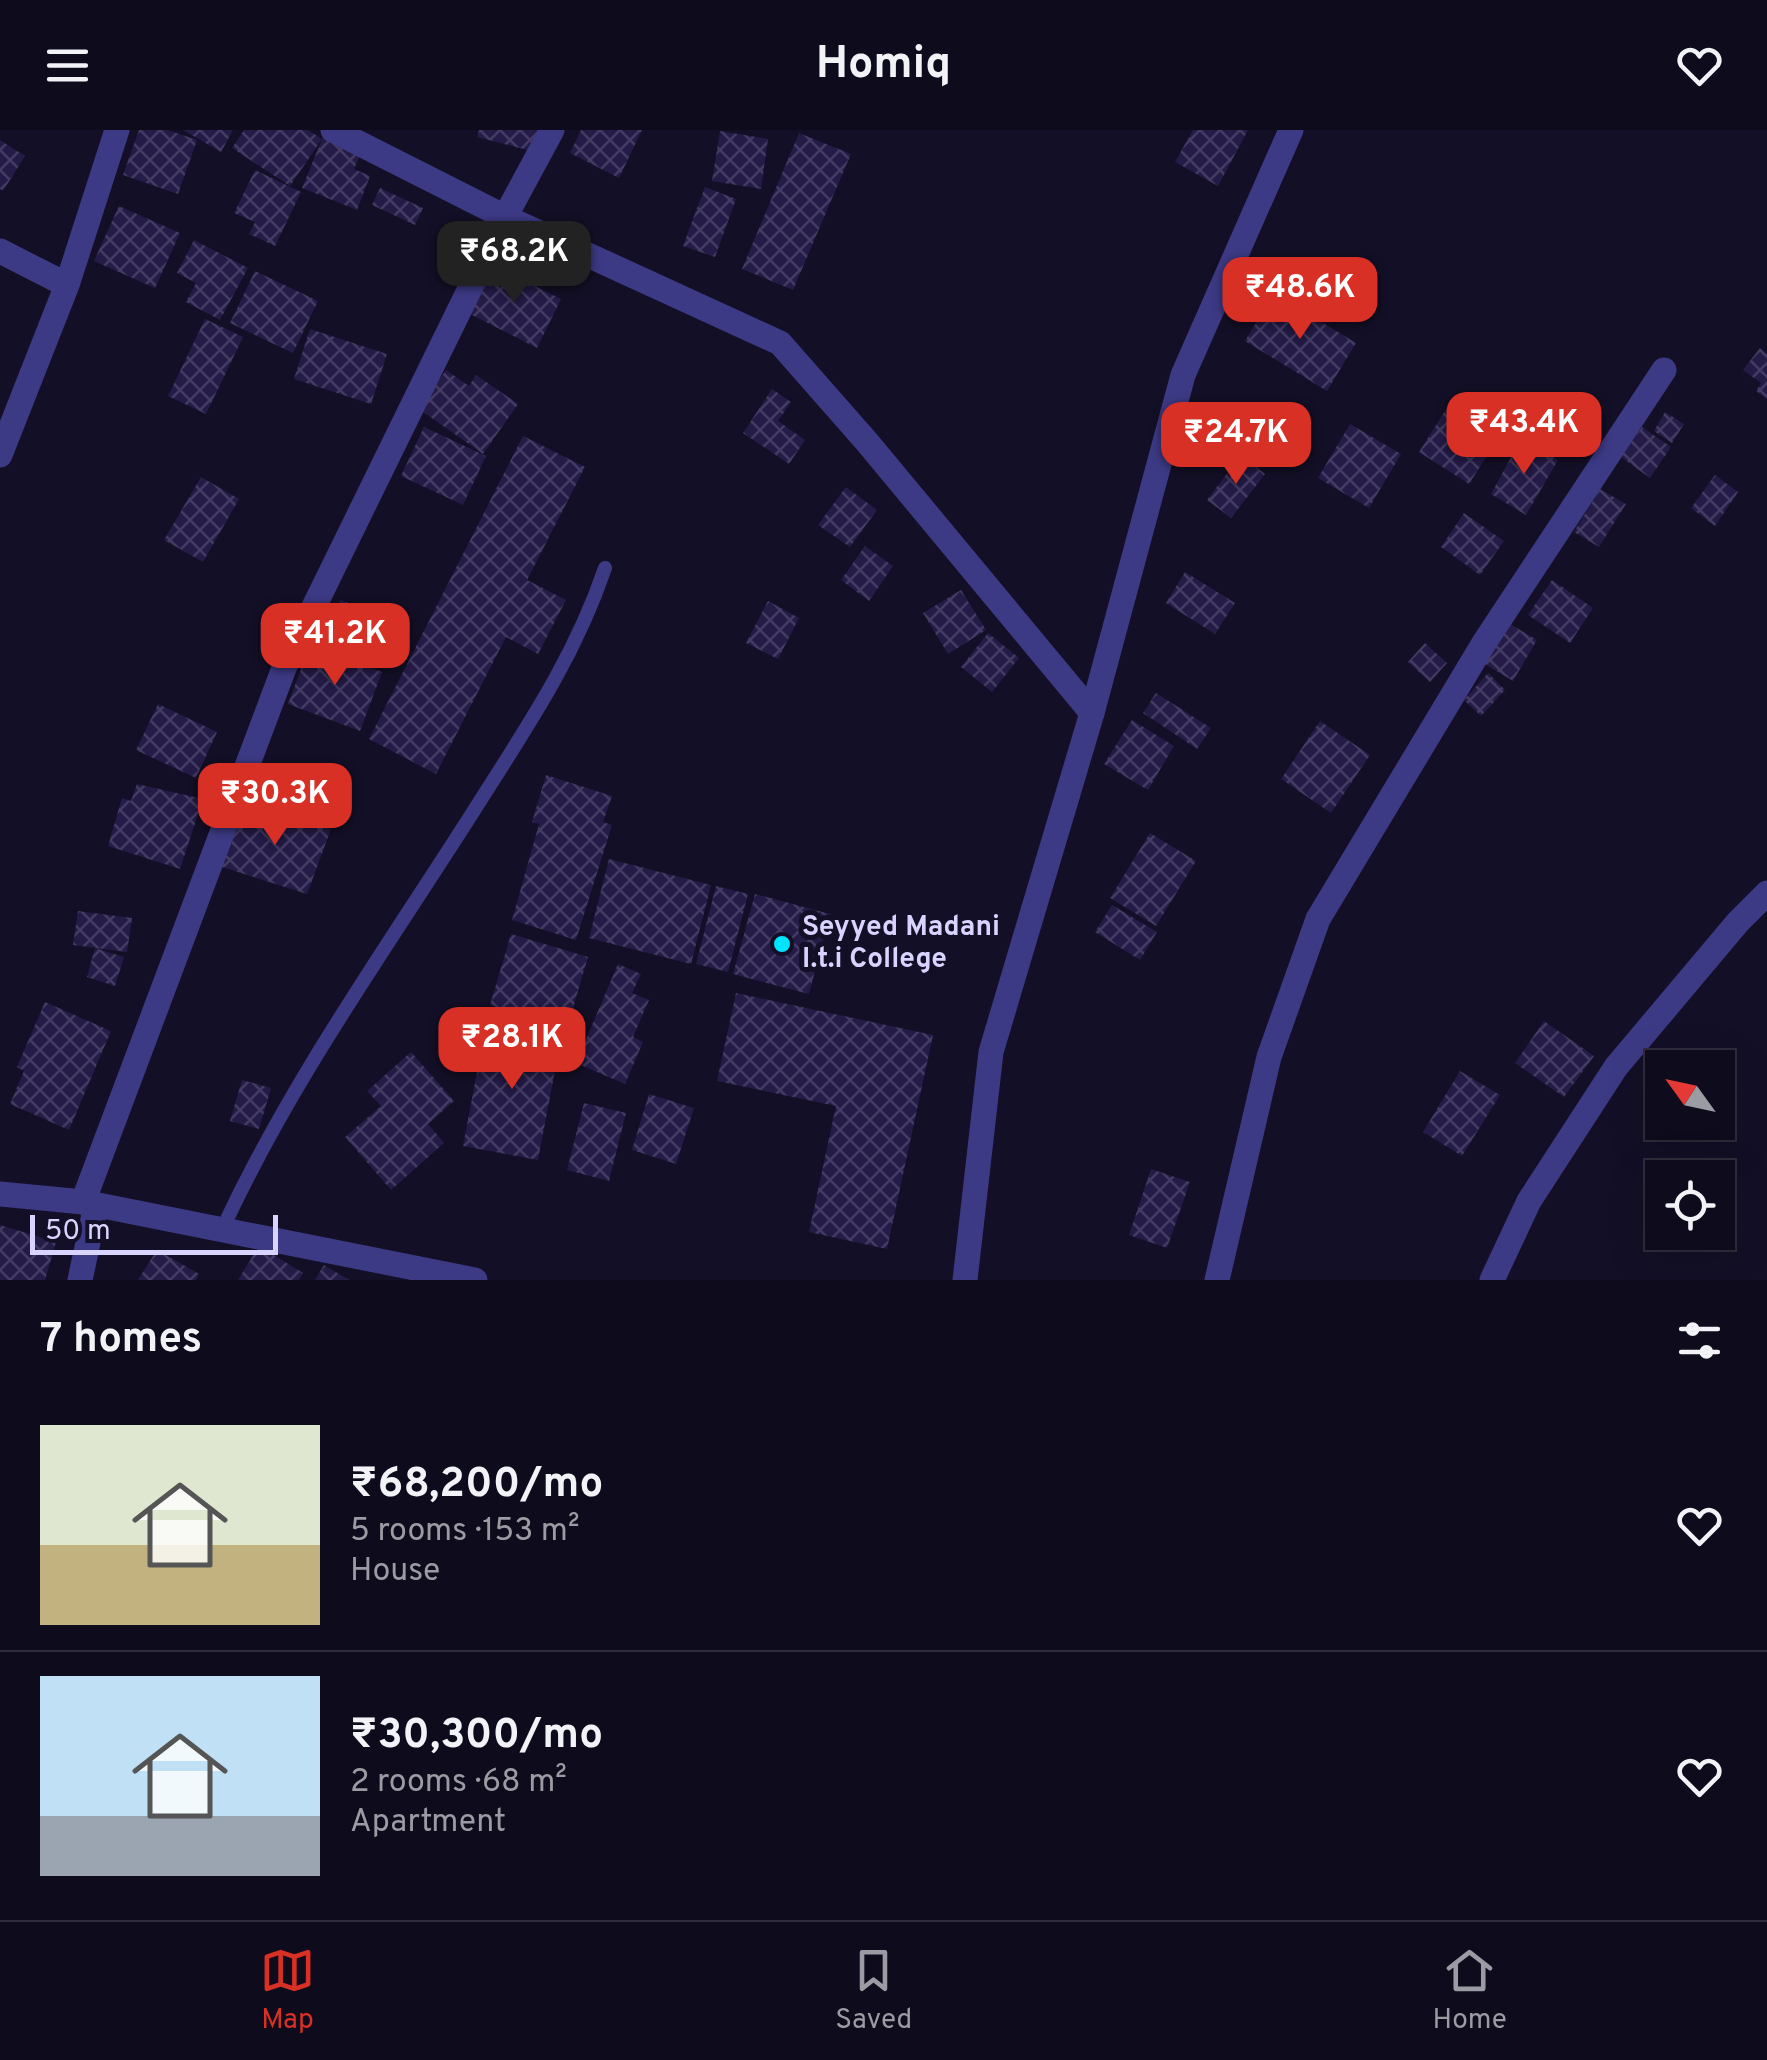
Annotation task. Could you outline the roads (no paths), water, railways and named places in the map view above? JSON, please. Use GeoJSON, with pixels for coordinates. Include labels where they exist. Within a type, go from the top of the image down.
{"type":"FeatureCollection","features":[{"type":"Feature","properties":{"kind":"street"},"geometry":{"type":"LineString","coordinates":[[0,455],[67,285],[117,130]]}},
{"type":"Feature","properties":{"kind":"street"},"geometry":{"type":"LineString","coordinates":[[333,130],[505,217],[780,343],[1092,713]]}},
{"type":"Feature","properties":{"kind":"street"},"geometry":{"type":"LineString","coordinates":[[80,1280],[90,1204],[284,668],[505,217],[552,130]]}},
{"type":"Feature","properties":{"kind":"street"},"geometry":{"type":"LineString","coordinates":[[966,1280],[991,1052],[1092,713],[1183,374],[1291,130]]}},
{"type":"Feature","properties":{"kind":"street"},"geometry":{"type":"LineString","coordinates":[[0,251],[67,285]]}},
{"type":"Feature","properties":{"kind":"street"},"geometry":{"type":"LineString","coordinates":[[1217,1280],[1270,1056],[1318,919],[1484,643],[1664,370]]}},
{"type":"Feature","properties":{"kind":"street"},"geometry":{"type":"LineString","coordinates":[[1492,1280],[1529,1201],[1616,1067],[1767,893]]}},
{"type":"Feature","properties":{"kind":"street"},"geometry":{"type":"LineString","coordinates":[[0,1194],[90,1204],[475,1280]]}},
{"type":"Feature","properties":{"kind":"lane"},"geometry":{"type":"LineString","coordinates":[[222,1230],[253,1162],[342,1011],[540,709],[588,619],[604,568]]}},
{"type":"Feature","properties":{"kind":"place","name":"Seyyed Madani I.t.i College"},"geometry":{"type":"Point","coordinates":[782,944]}}]}
